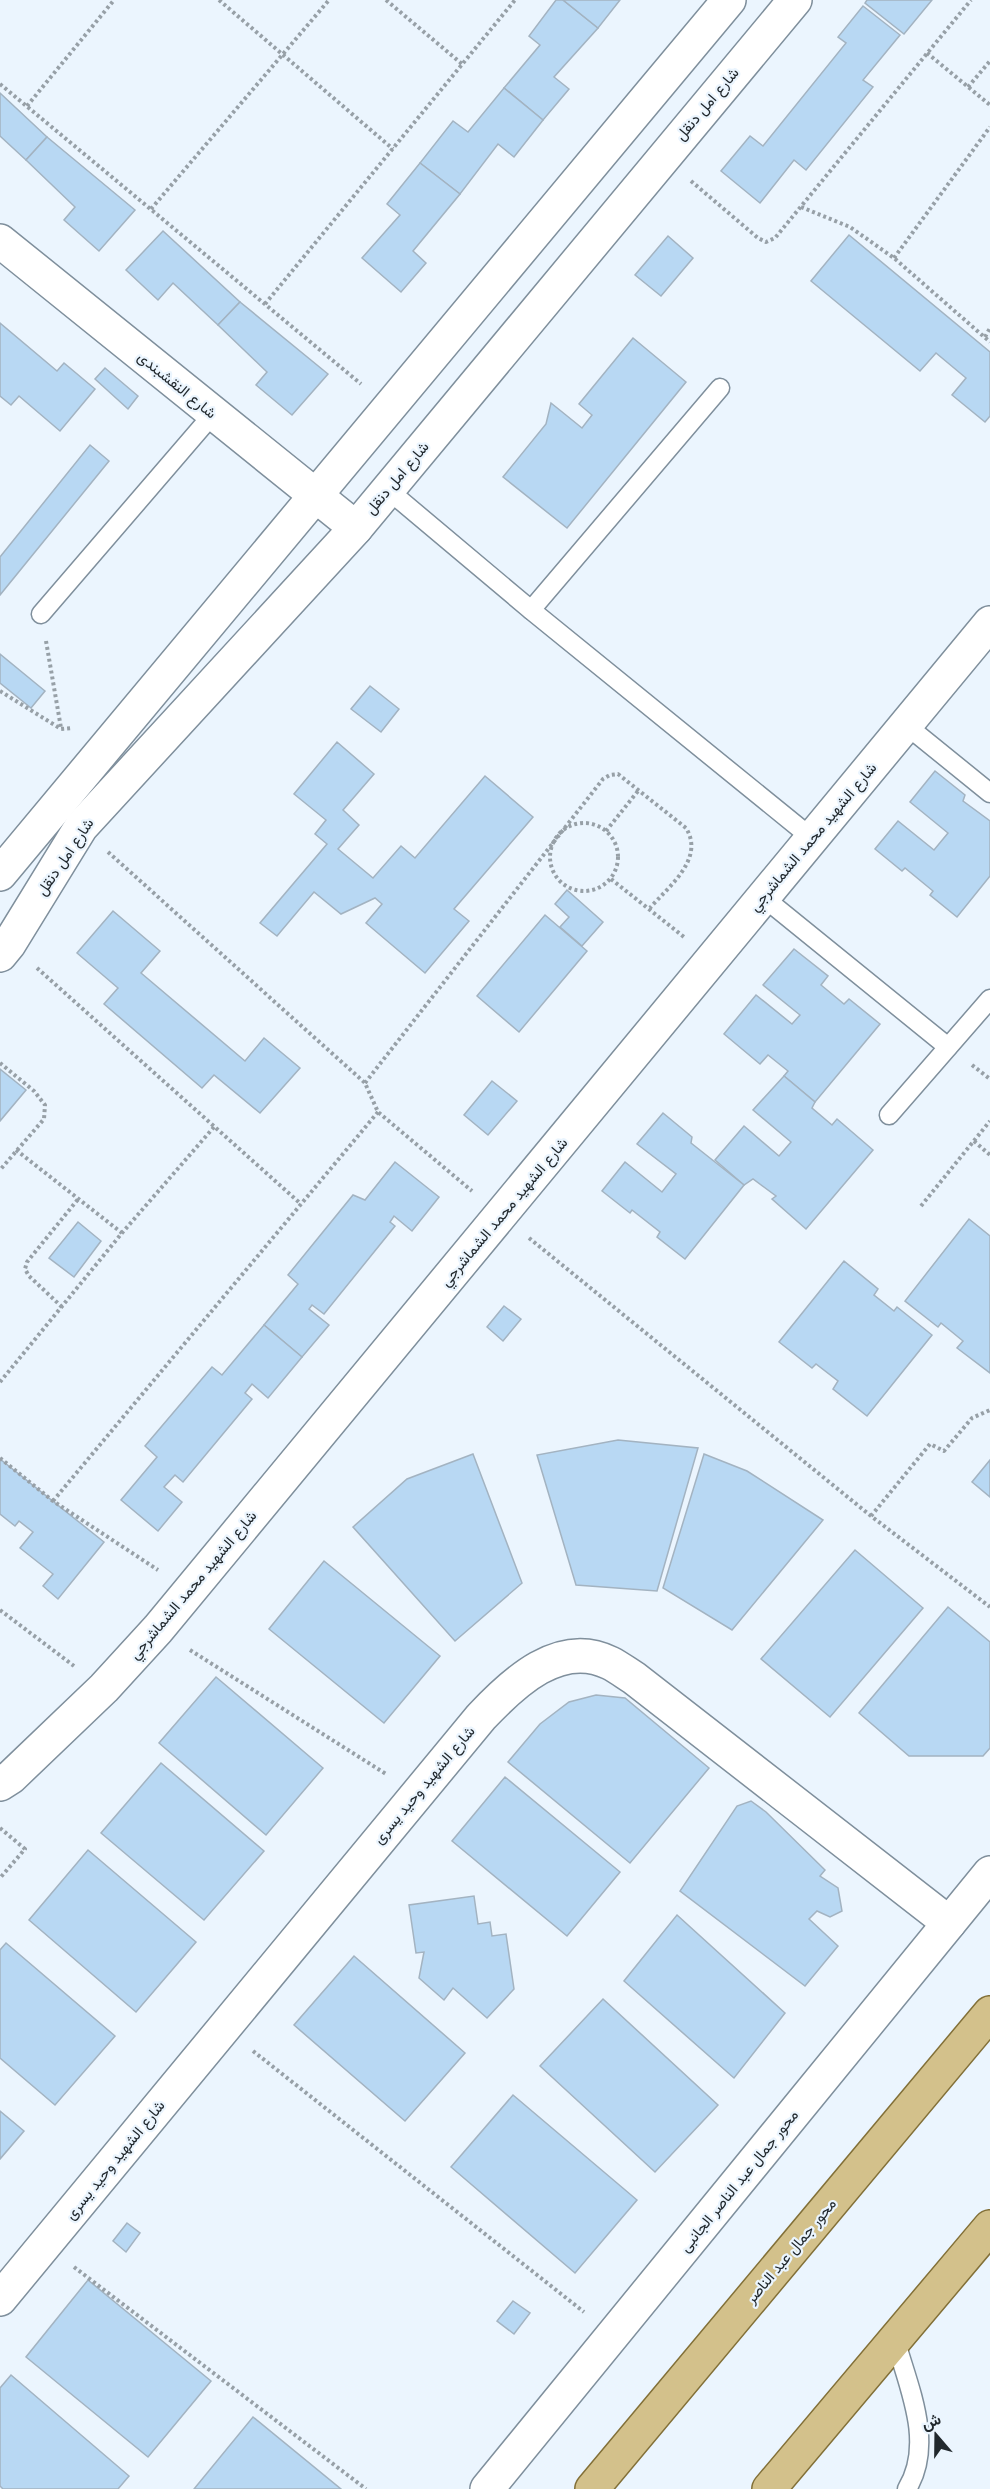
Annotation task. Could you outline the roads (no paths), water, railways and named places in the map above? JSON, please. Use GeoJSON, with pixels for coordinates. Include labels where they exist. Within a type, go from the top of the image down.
{"type":"FeatureCollection","features":[{"type":"Feature","properties":{"kind":"main road","name":"محور جمال عبد الناصر"},"geometry":{"type":"LineString","coordinates":[[592,2489],[990,2013]]}},
{"type":"Feature","properties":{"kind":"main road"},"geometry":{"type":"LineString","coordinates":[[769,2489],[990,2227]]}},
{"type":"Feature","properties":{"kind":"street"},"geometry":{"type":"LineString","coordinates":[[0,874],[313,495],[389,408],[729,0]]}},
{"type":"Feature","properties":{"kind":"street","name":"شارع امل دنقل"},"geometry":{"type":"LineString","coordinates":[[5,949],[81,827],[356,528],[795,0]]}},
{"type":"Feature","properties":{"kind":"street","name":"شارع النقشبندى"},"geometry":{"type":"LineString","coordinates":[[0,241],[356,528]]}},
{"type":"Feature","properties":{"kind":"street","name":"شارع الشهيد محمد الشماشرجي"},"geometry":{"type":"LineString","coordinates":[[0,1784],[11,1777],[104,1688],[190,1592],[990,623]]}},
{"type":"Feature","properties":{"kind":"street","name":"شارع الشهيد وحيد يسرى"},"geometry":{"type":"LineString","coordinates":[[0,2299],[481,1716],[506,1691],[531,1672],[554,1660],[581,1655],[609,1662],[634,1678],[949,1923]]}},
{"type":"Feature","properties":{"kind":"street","name":"محور جمال عبد الناصر الجانبى"},"geometry":{"type":"LineString","coordinates":[[487,2489],[990,1873]]}},
{"type":"Feature","properties":{"kind":"street"},"geometry":{"type":"LineString","coordinates":[[942,2284],[990,2254]]}},
{"type":"Feature","properties":{"kind":"lane"},"geometry":{"type":"LineString","coordinates":[[531,610],[720,388]]}},
{"type":"Feature","properties":{"kind":"lane"},"geometry":{"type":"LineString","coordinates":[[41,614],[213,414]]}},
{"type":"Feature","properties":{"kind":"lane"},"geometry":{"type":"LineString","coordinates":[[387,489],[531,610],[813,839]]}},
{"type":"Feature","properties":{"kind":"lane"},"geometry":{"type":"LineString","coordinates":[[906,725],[990,793]]}},
{"type":"Feature","properties":{"kind":"lane"},"geometry":{"type":"LineString","coordinates":[[763,897],[948,1047]]}},
{"type":"Feature","properties":{"kind":"lane"},"geometry":{"type":"LineString","coordinates":[[889,1115],[990,999]]}},
{"type":"Feature","properties":{"kind":"lane"},"geometry":{"type":"LineString","coordinates":[[896,2339],[919,2431],[916,2468],[907,2489]]}}]}
